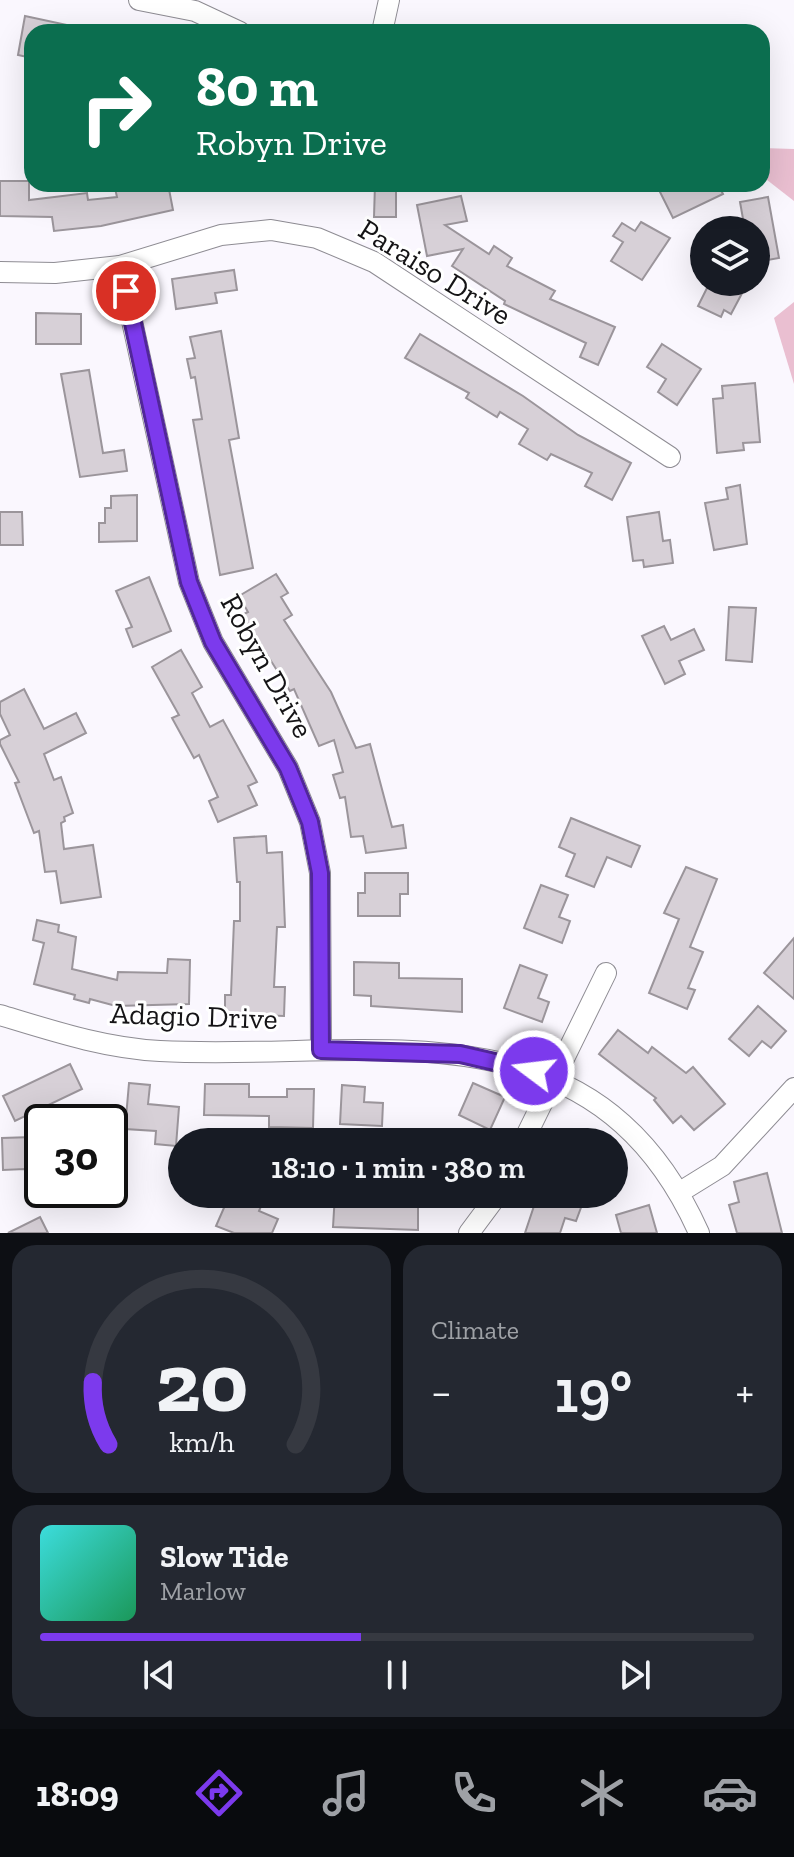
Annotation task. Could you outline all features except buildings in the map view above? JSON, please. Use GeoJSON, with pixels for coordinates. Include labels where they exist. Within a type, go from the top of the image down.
{"type":"FeatureCollection","features":[{"type":"Feature","properties":{"kind":"street"},"geometry":{"type":"LineString","coordinates":[[139,0],[195,11],[223,24]]}},
{"type":"Feature","properties":{"kind":"street"},"geometry":{"type":"LineString","coordinates":[[384,24],[389,0]]}},
{"type":"Feature","properties":{"kind":"street","name":"Paraiso Drive"},"geometry":{"type":"LineString","coordinates":[[0,272],[55,273],[120,266],[221,235],[271,230],[317,238],[374,262],[670,457]]}},
{"type":"Feature","properties":{"kind":"street","name":"Robyn Drive"},"geometry":{"type":"LineString","coordinates":[[120,266],[189,582],[213,642],[288,768],[310,822],[320,873],[321,1050]]}},
{"type":"Feature","properties":{"kind":"street"},"geometry":{"type":"LineString","coordinates":[[530,1128],[606,973]]}},
{"type":"Feature","properties":{"kind":"street","name":"Adagio Drive"},"geometry":{"type":"LineString","coordinates":[[0,1015],[109,1047],[161,1051],[321,1050],[460,1054],[512,1063],[555,1078],[599,1106],[636,1139],[680,1192],[699,1233]]}},
{"type":"Feature","properties":{"kind":"street"},"geometry":{"type":"LineString","coordinates":[[680,1192],[722,1166],[794,1088]]}},
{"type":"Feature","properties":{"kind":"street"},"geometry":{"type":"LineString","coordinates":[[469,1233],[488,1208]]}},
{"type":"Feature","properties":{"kind":"shaded area"},"geometry":{"type":"Polygon","coordinates":[[[770,148],[794,149],[794,201],[770,182],[770,148]]]}},
{"type":"Feature","properties":{"kind":"shaded area"},"geometry":{"type":"Polygon","coordinates":[[[794,302],[794,384],[774,318],[794,302]]]}},
{"type":"Feature","properties":{"kind":"route"},"geometry":{"type":"LineString","coordinates":[[126,291],[189,582],[213,642],[288,768],[310,822],[320,873],[321,1050],[460,1054],[512,1063],[534,1071]]}}]}
